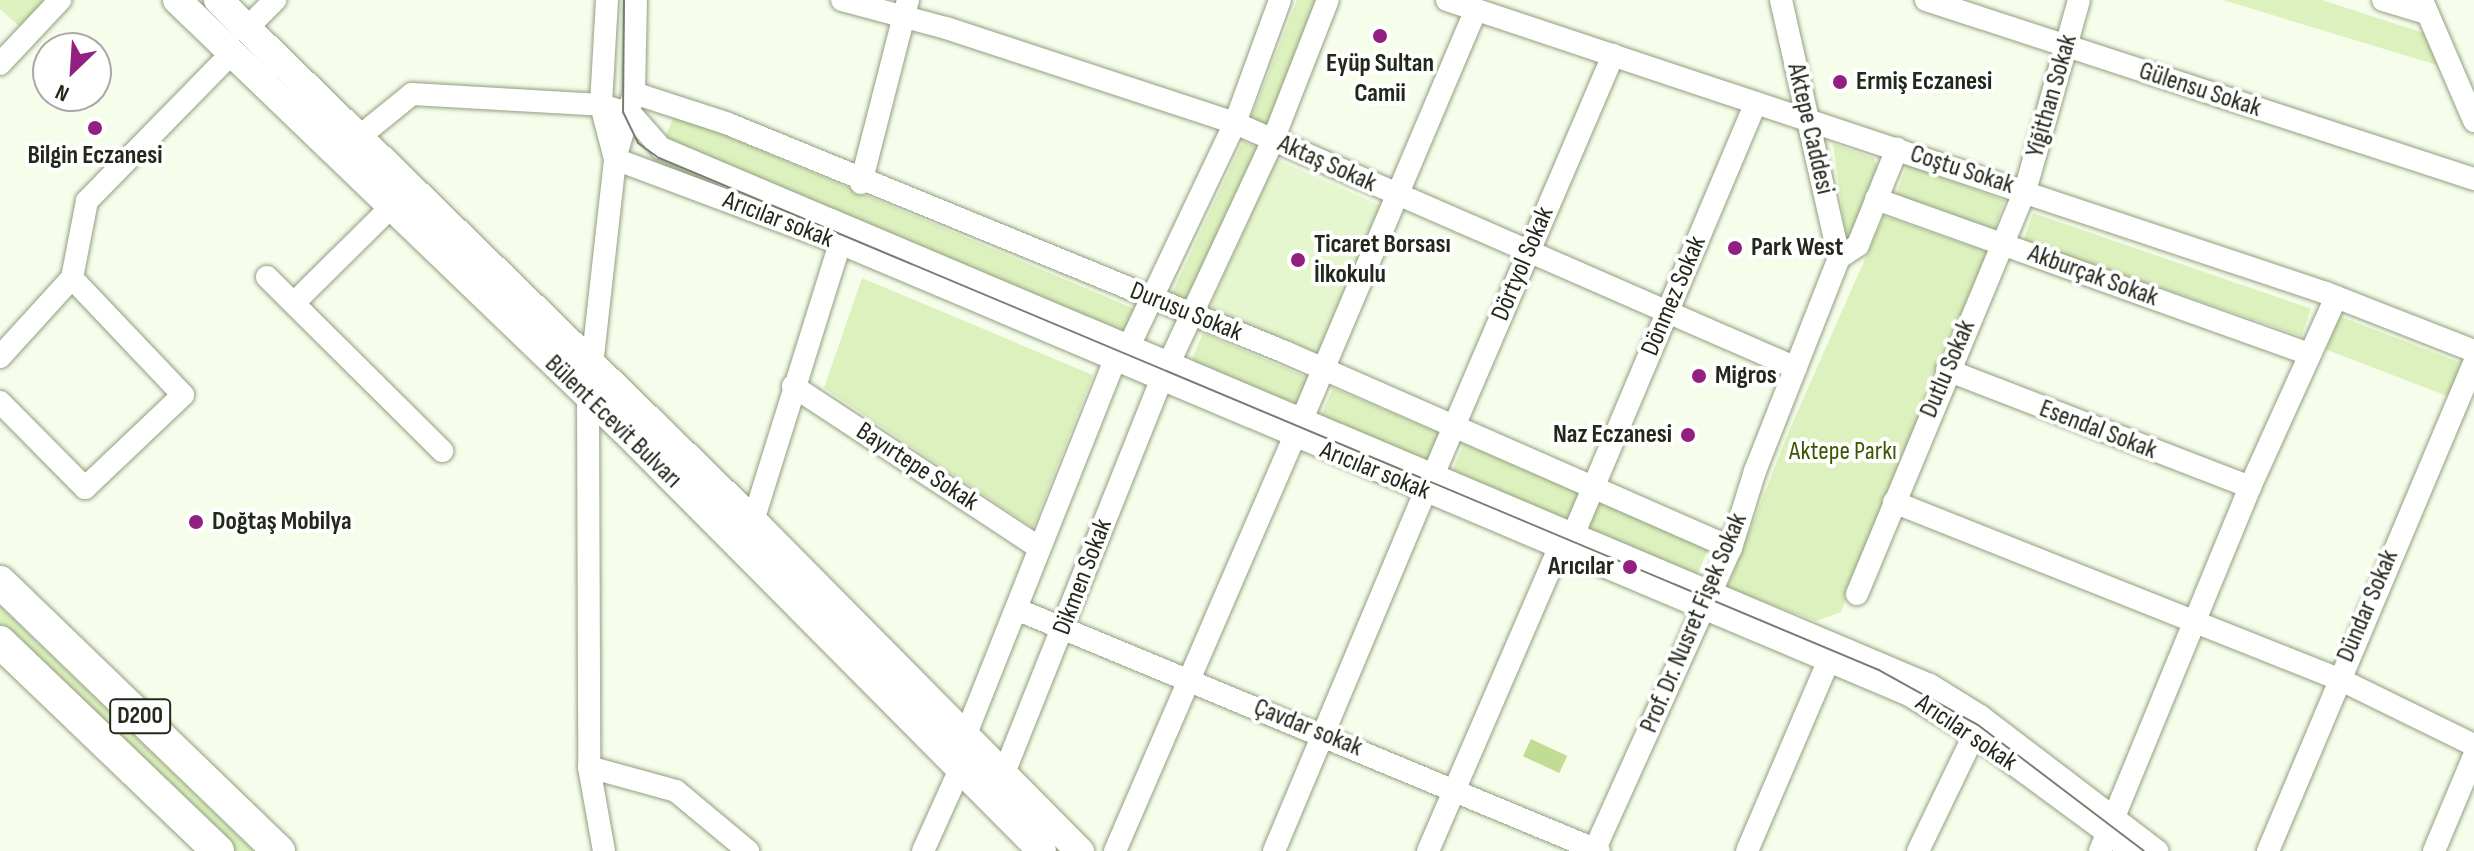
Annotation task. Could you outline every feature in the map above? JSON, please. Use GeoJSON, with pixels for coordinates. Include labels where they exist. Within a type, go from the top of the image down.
{"type":"FeatureCollection","features":[{"type":"Feature","properties":{"kind":"highway","name":"D200"},"geometry":{"type":"LineString","coordinates":[[0,582],[279,851]]}},
{"type":"Feature","properties":{"kind":"highway","name":"D200"},"geometry":{"type":"LineString","coordinates":[[0,642],[218,851]]}},
{"type":"Feature","properties":{"kind":"main road","name":"Bülent Ecevit Bulvarı"},"geometry":{"type":"LineString","coordinates":[[177,0],[389,209],[588,396],[1042,851]]}},
{"type":"Feature","properties":{"kind":"main road","name":"Bülent Ecevit Bulvarı"},"geometry":{"type":"LineString","coordinates":[[218,0],[753,521],[1080,851]]}},
{"type":"Feature","properties":{"kind":"street"},"geometry":{"type":"LineString","coordinates":[[0,64],[60,0]]}},
{"type":"Feature","properties":{"kind":"street"},"geometry":{"type":"LineString","coordinates":[[247,28],[275,0]]}},
{"type":"Feature","properties":{"kind":"street"},"geometry":{"type":"LineString","coordinates":[[607,0],[601,105],[615,159]]}},
{"type":"Feature","properties":{"kind":"street"},"geometry":{"type":"LineString","coordinates":[[592,365],[615,159],[633,103],[636,0]]}},
{"type":"Feature","properties":{"kind":"street","name":"Aktaş Sokak"},"geometry":{"type":"LineString","coordinates":[[842,0],[906,8],[1235,123],[1796,368]]}},
{"type":"Feature","properties":{"kind":"street","name":"Dikmen Sokak"},"geometry":{"type":"LineString","coordinates":[[966,734],[1123,351],[1153,299],[1235,123],[1280,0]]}},
{"type":"Feature","properties":{"kind":"street","name":"Dikmen Sokak"},"geometry":{"type":"LineString","coordinates":[[1004,773],[1166,371],[1195,315],[1273,140],[1328,0]]}},
{"type":"Feature","properties":{"kind":"street","name":"Coştu Sokak"},"geometry":{"type":"LineString","coordinates":[[1447,0],[2336,297],[2474,351]]}},
{"type":"Feature","properties":{"kind":"street"},"geometry":{"type":"LineString","coordinates":[[1518,0],[1519,24]]}},
{"type":"Feature","properties":{"kind":"street","name":"Aktepe Caddesi"},"geometry":{"type":"LineString","coordinates":[[1781,0],[1805,119],[1839,258]]}},
{"type":"Feature","properties":{"kind":"street","name":"Gülensu Sokak"},"geometry":{"type":"LineString","coordinates":[[1926,0],[2474,179]]}},
{"type":"Feature","properties":{"kind":"street","name":"Yiğithan Sokak"},"geometry":{"type":"LineString","coordinates":[[2025,191],[2079,0]]}},
{"type":"Feature","properties":{"kind":"street"},"geometry":{"type":"LineString","coordinates":[[2383,0],[2424,7],[2462,84],[2474,121]]}},
{"type":"Feature","properties":{"kind":"street"},"geometry":{"type":"LineString","coordinates":[[861,183],[906,8]]}},
{"type":"Feature","properties":{"kind":"street"},"geometry":{"type":"LineString","coordinates":[[1115,851],[1400,197],[1476,10]]}},
{"type":"Feature","properties":{"kind":"street"},"geometry":{"type":"LineString","coordinates":[[0,357],[72,278],[87,201],[231,54]]}},
{"type":"Feature","properties":{"kind":"street","name":"Dörtyol Sokak"},"geometry":{"type":"LineString","coordinates":[[1274,851],[1613,55]]}},
{"type":"Feature","properties":{"kind":"street","name":"Durusu Sokak"},"geometry":{"type":"LineString","coordinates":[[359,137],[412,94],[601,105],[633,103],[726,123],[861,183],[1195,315],[1731,548]]}},
{"type":"Feature","properties":{"kind":"street"},"geometry":{"type":"LineString","coordinates":[[633,103],[661,148],[1123,351]]}},
{"type":"Feature","properties":{"kind":"street","name":"Dönmez Sokak"},"geometry":{"type":"LineString","coordinates":[[1428,851],[1567,540],[1593,489],[1756,103]]}},
{"type":"Feature","properties":{"kind":"street","name":"Prof. Dr. Nusret Fişek Sokak"},"geometry":{"type":"LineString","coordinates":[[1596,850],[1731,548],[1839,258],[1858,245],[1897,149]]}},
{"type":"Feature","properties":{"kind":"street","name":"Arıcılar sokak"},"geometry":{"type":"LineString","coordinates":[[615,159],[1123,351],[1298,428],[1709,599],[1829,660],[1909,695],[1974,735],[2107,834]]}},
{"type":"Feature","properties":{"kind":"street","name":"Dutlu Sokak"},"geometry":{"type":"LineString","coordinates":[[1857,594],[1947,370],[2025,191]]}},
{"type":"Feature","properties":{"kind":"street","name":"Akburçak Sokak"},"geometry":{"type":"LineString","coordinates":[[1876,199],[2310,354]]}},
{"type":"Feature","properties":{"kind":"street"},"geometry":{"type":"LineString","coordinates":[[294,303],[389,209]]}},
{"type":"Feature","properties":{"kind":"street"},"geometry":{"type":"LineString","coordinates":[[753,521],[840,243]]}},
{"type":"Feature","properties":{"kind":"street"},"geometry":{"type":"LineString","coordinates":[[267,277],[442,451]]}},
{"type":"Feature","properties":{"kind":"street"},"geometry":{"type":"LineString","coordinates":[[0,402],[85,488],[183,395],[72,278]]}},
{"type":"Feature","properties":{"kind":"street"},"geometry":{"type":"LineString","coordinates":[[2107,834],[2198,623],[2250,487],[2336,297]]}},
{"type":"Feature","properties":{"kind":"street","name":"Dündar Sokak"},"geometry":{"type":"LineString","coordinates":[[2268,851],[2337,678],[2474,363]]}},
{"type":"Feature","properties":{"kind":"street","name":"Esendal Sokak"},"geometry":{"type":"LineString","coordinates":[[1947,370],[2250,487]]}},
{"type":"Feature","properties":{"kind":"street","name":"Bayırtepe Sokak"},"geometry":{"type":"LineString","coordinates":[[793,386],[1040,548]]}},
{"type":"Feature","properties":{"kind":"street"},"geometry":{"type":"LineString","coordinates":[[588,396],[589,767],[604,851]]}},
{"type":"Feature","properties":{"kind":"street"},"geometry":{"type":"LineString","coordinates":[[1894,502],[2337,678],[2474,745]]}},
{"type":"Feature","properties":{"kind":"street"},"geometry":{"type":"LineString","coordinates":[[1709,599],[1930,685],[2107,834],[2132,851]]}},
{"type":"Feature","properties":{"kind":"street","name":"Çavdar sokak"},"geometry":{"type":"LineString","coordinates":[[1016,609],[1596,850]]}},
{"type":"Feature","properties":{"kind":"street"},"geometry":{"type":"LineString","coordinates":[[1747,851],[1829,660]]}},
{"type":"Feature","properties":{"kind":"street"},"geometry":{"type":"LineString","coordinates":[[1918,851],[1974,735]]}},
{"type":"Feature","properties":{"kind":"street"},"geometry":{"type":"LineString","coordinates":[[2434,851],[2474,756]]}},
{"type":"Feature","properties":{"kind":"street"},"geometry":{"type":"LineString","coordinates":[[589,767],[676,791],[748,851]]}},
{"type":"Feature","properties":{"kind":"street"},"geometry":{"type":"LineString","coordinates":[[923,851],[960,769]]}},
{"type":"Feature","properties":{"kind":"street"},"geometry":{"type":"LineString","coordinates":[[2107,834],[2157,851]]}},
{"type":"Feature","properties":{"kind":"shaded area","name":"Ticaret Borsası İlkokulu"},"geometry":{"type":"Polygon","coordinates":[[[1276,159],[1385,207],[1318,358],[1209,310],[1276,159]]]}},
{"type":"Feature","properties":{"kind":"shaded area"},"geometry":{"type":"Polygon","coordinates":[[[1531,739],[1567,756],[1559,773],[1523,756],[1531,739]]]}},
{"type":"Feature","properties":{"kind":"green space"},"geometry":{"type":"Polygon","coordinates":[[[0,0],[46,0],[20,27],[0,9],[0,0]]]}},
{"type":"Feature","properties":{"kind":"green space"},"geometry":{"type":"Polygon","coordinates":[[[1297,0],[1315,0],[1269,126],[1251,118],[1297,0]]]}},
{"type":"Feature","properties":{"kind":"green space"},"geometry":{"type":"Polygon","coordinates":[[[2223,0],[2322,0],[2427,34],[2437,65],[2223,0]]]}},
{"type":"Feature","properties":{"kind":"green space"},"geometry":{"type":"Polygon","coordinates":[[[675,114],[1140,311],[1129,337],[664,140],[675,114]]]}},
{"type":"Feature","properties":{"kind":"green space"},"geometry":{"type":"Polygon","coordinates":[[[1243,141],[1260,149],[1188,304],[1171,296],[1243,141]]]}},
{"type":"Feature","properties":{"kind":"green space"},"geometry":{"type":"Polygon","coordinates":[[[1833,144],[1874,158],[1880,176],[1853,243],[1846,238],[1833,144]]]}},
{"type":"Feature","properties":{"kind":"green space"},"geometry":{"type":"Polygon","coordinates":[[[1907,165],[2005,201],[1992,234],[1895,199],[1907,165]]]}},
{"type":"Feature","properties":{"kind":"green space"},"geometry":{"type":"Polygon","coordinates":[[[2033,213],[2311,309],[2302,336],[2024,240],[2033,213]]]}},
{"type":"Feature","properties":{"kind":"green space","name":"Aktepe Parkı"},"geometry":{"type":"Polygon","coordinates":[[[1884,216],[1988,252],[1841,612],[1816,621],[1727,588],[1789,431],[1884,216]]]}},
{"type":"Feature","properties":{"kind":"green space"},"geometry":{"type":"Polygon","coordinates":[[[862,278],[1093,375],[1033,528],[824,388],[862,278]]]}},
{"type":"Feature","properties":{"kind":"green space"},"geometry":{"type":"Polygon","coordinates":[[[2339,316],[2461,363],[2448,397],[2326,350],[2339,316]]]}},
{"type":"Feature","properties":{"kind":"green space"},"geometry":{"type":"Polygon","coordinates":[[[1203,333],[1315,381],[1301,414],[1189,366],[1203,333]]]}},
{"type":"Feature","properties":{"kind":"green space"},"geometry":{"type":"Polygon","coordinates":[[[1333,388],[1444,435],[1431,467],[1320,419],[1333,388]]]}},
{"type":"Feature","properties":{"kind":"green space"},"geometry":{"type":"Polygon","coordinates":[[[1464,444],[1582,494],[1569,525],[1451,475],[1464,444]]]}},
{"type":"Feature","properties":{"kind":"green space"},"geometry":{"type":"Polygon","coordinates":[[[1598,499],[1709,546],[1696,578],[1585,530],[1598,499]]]}},
{"type":"Feature","properties":{"kind":"green space"},"geometry":{"type":"Polygon","coordinates":[[[0,606],[254,851],[225,851],[0,634],[0,606]]]}},
{"type":"Feature","properties":{"kind":"tram line"},"geometry":{"type":"LineString","coordinates":[[624,0],[623,112],[638,143],[659,158],[1879,670],[1978,725],[2144,851]]}},
{"type":"Feature","properties":{"kind":"place","name":"Eyüp Sultan Camii"},"geometry":{"type":"Point","coordinates":[1380,36]}},
{"type":"Feature","properties":{"kind":"place","name":"Ermiş Eczanesi"},"geometry":{"type":"Point","coordinates":[1840,82]}},
{"type":"Feature","properties":{"kind":"place","name":"Bilgin Eczanesi"},"geometry":{"type":"Point","coordinates":[95,128]}},
{"type":"Feature","properties":{"kind":"place","name":"Park West"},"geometry":{"type":"Point","coordinates":[1735,248]}},
{"type":"Feature","properties":{"kind":"place","name":"Ticaret Borsası İlkokulu"},"geometry":{"type":"Point","coordinates":[1298,260]}},
{"type":"Feature","properties":{"kind":"place","name":"Migros"},"geometry":{"type":"Point","coordinates":[1699,376]}},
{"type":"Feature","properties":{"kind":"place","name":"Naz Eczanesi"},"geometry":{"type":"Point","coordinates":[1688,435]}},
{"type":"Feature","properties":{"kind":"place","name":"Doğtaş Mobilya"},"geometry":{"type":"Point","coordinates":[196,522]}},
{"type":"Feature","properties":{"kind":"place","name":"Arıcılar"},"geometry":{"type":"Point","coordinates":[1630,567]}}]}
